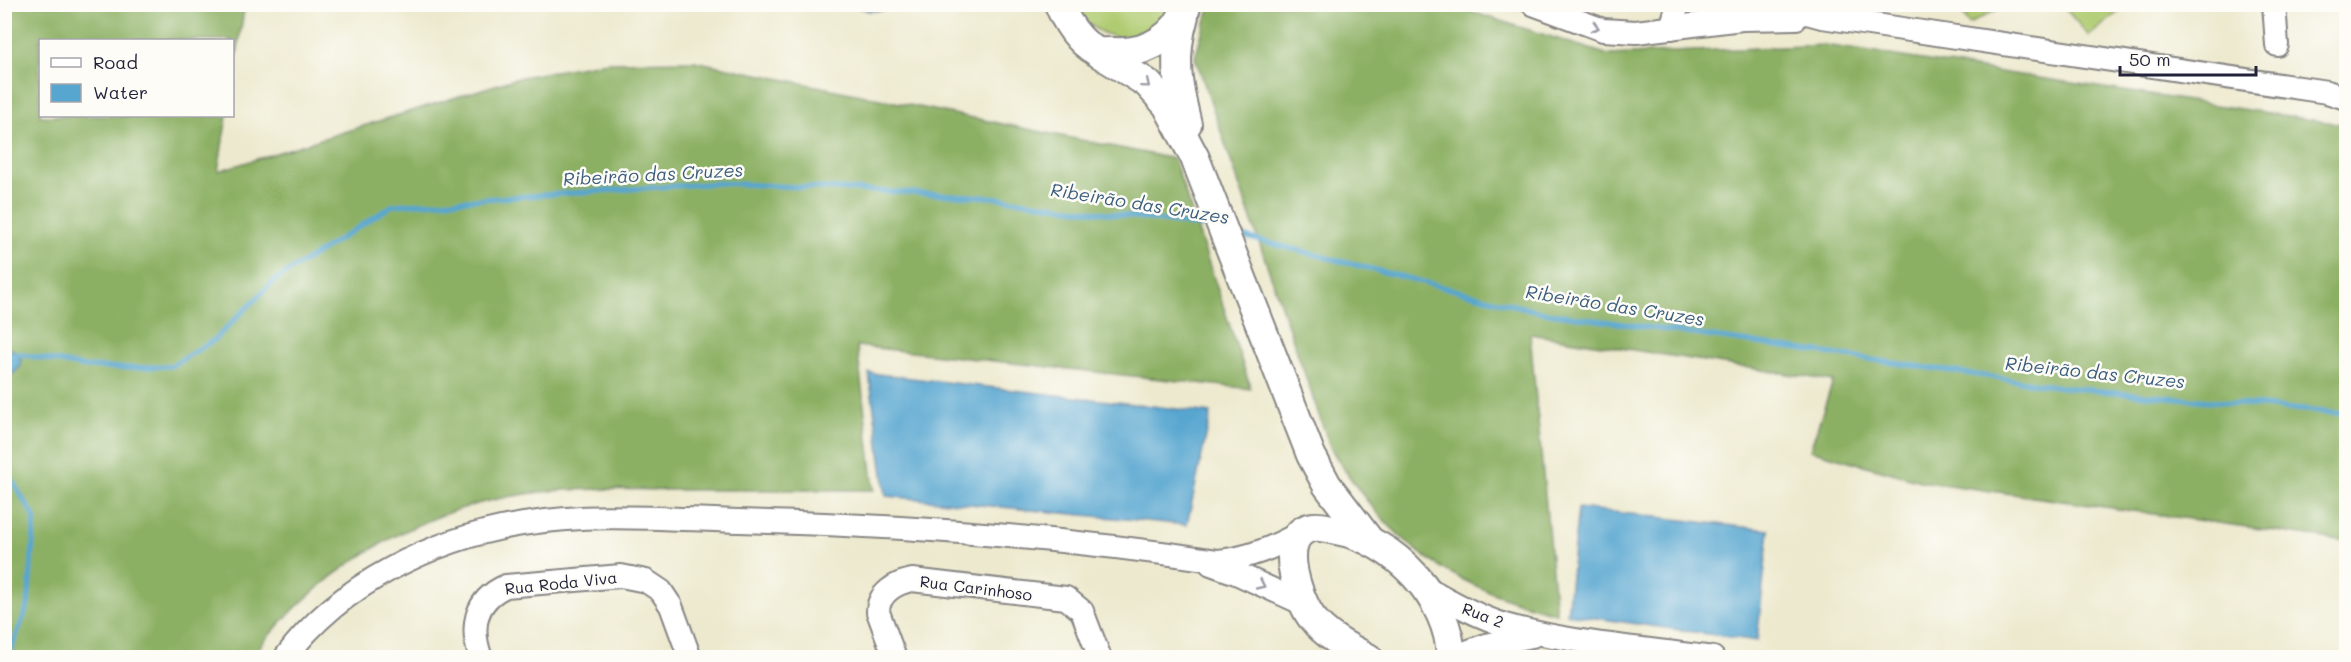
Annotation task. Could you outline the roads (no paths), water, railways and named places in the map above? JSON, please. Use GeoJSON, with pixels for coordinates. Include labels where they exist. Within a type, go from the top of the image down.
{"type":"FeatureCollection","features":[{"type":"Feature","properties":{"kind":"street"},"geometry":{"type":"LineString","coordinates":[[1059,4],[1074,32],[1097,52],[1147,83],[1167,105],[1195,158],[1311,455],[1327,486],[1369,540]]}},
{"type":"Feature","properties":{"kind":"street"},"geometry":{"type":"LineString","coordinates":[[1671,28],[1678,4]]}},
{"type":"Feature","properties":{"kind":"street"},"geometry":{"type":"LineString","coordinates":[[1773,4],[1822,17],[2327,92],[2346,98]]}},
{"type":"Feature","properties":{"kind":"street"},"geometry":{"type":"LineString","coordinates":[[2274,4],[2277,45]]}},
{"type":"Feature","properties":{"kind":"street"},"geometry":{"type":"LineString","coordinates":[[1538,5],[1603,30],[1636,32],[1742,20],[1822,17]]}},
{"type":"Feature","properties":{"kind":"street"},"geometry":{"type":"LineString","coordinates":[[1097,52],[1122,53],[1143,50],[1161,40],[1177,26],[1186,6]]}},
{"type":"Feature","properties":{"kind":"street"},"geometry":{"type":"LineString","coordinates":[[1186,6],[1177,42],[1175,67],[1195,158]]}},
{"type":"Feature","properties":{"kind":"street"},"geometry":{"type":"LineString","coordinates":[[1311,455],[1308,529],[1293,543],[1292,559],[1295,582],[1304,604],[1323,629],[1346,647],[1368,657]]}},
{"type":"Feature","properties":{"kind":"street"},"geometry":{"type":"LineString","coordinates":[[285,657],[340,600],[396,566],[458,540],[522,524],[588,516],[823,523],[1002,537],[1218,561],[1241,559],[1269,550],[1308,529],[1346,532],[1369,540],[1390,552],[1421,585],[1433,601],[1449,633],[1452,657]]}},
{"type":"Feature","properties":{"kind":"street"},"geometry":{"type":"LineString","coordinates":[[1187,556],[1236,573],[1304,604]]}},
{"type":"Feature","properties":{"kind":"street","name":"Rua Roda Viva"},"geometry":{"type":"LineString","coordinates":[[481,657],[474,628],[481,605],[492,594],[506,586],[621,576],[646,581],[666,598],[690,657]]}},
{"type":"Feature","properties":{"kind":"street","name":"Rua Carinhoso"},"geometry":{"type":"LineString","coordinates":[[896,657],[878,612],[881,599],[901,582],[912,580],[1066,598],[1075,603],[1084,615],[1100,657]]}},
{"type":"Feature","properties":{"kind":"street","name":"Rua 2"},"geometry":{"type":"LineString","coordinates":[[1421,585],[1461,608],[1504,624],[1548,634],[1713,657]]}},
{"type":"Feature","properties":{"kind":"street","name":"Rua 2"},"geometry":{"type":"LineString","coordinates":[[1452,657],[1496,642],[1548,634]]}},
{"type":"Feature","properties":{"kind":"water"},"geometry":{"type":"Polygon","coordinates":[[[852,5],[926,5],[924,8],[869,11],[852,5]]]}},
{"type":"Feature","properties":{"kind":"water"},"geometry":{"type":"Polygon","coordinates":[[[5,346],[20,354],[21,366],[5,381],[5,346]]]}},
{"type":"Feature","properties":{"kind":"water"},"geometry":{"type":"Polygon","coordinates":[[[869,373],[1211,413],[1187,525],[886,496],[869,373]]]}},
{"type":"Feature","properties":{"kind":"water"},"geometry":{"type":"Polygon","coordinates":[[[1578,508],[1769,530],[1757,641],[1567,614],[1578,508]]]}},
{"type":"Feature","properties":{"kind":"waterway","name":"Ribeirão das Cruzes"},"geometry":{"type":"LineString","coordinates":[[4,355],[20,354],[85,367],[171,366],[214,340],[274,281],[393,205],[720,183],[991,197],[1213,228]]}},
{"type":"Feature","properties":{"kind":"waterway","name":"Ribeirão das Cruzes"},"geometry":{"type":"LineString","coordinates":[[1234,234],[1541,312],[2061,387],[2346,414]]}},
{"type":"Feature","properties":{"kind":"waterway"},"geometry":{"type":"LineString","coordinates":[[4,468],[35,518],[28,605],[8,658]]}}]}
